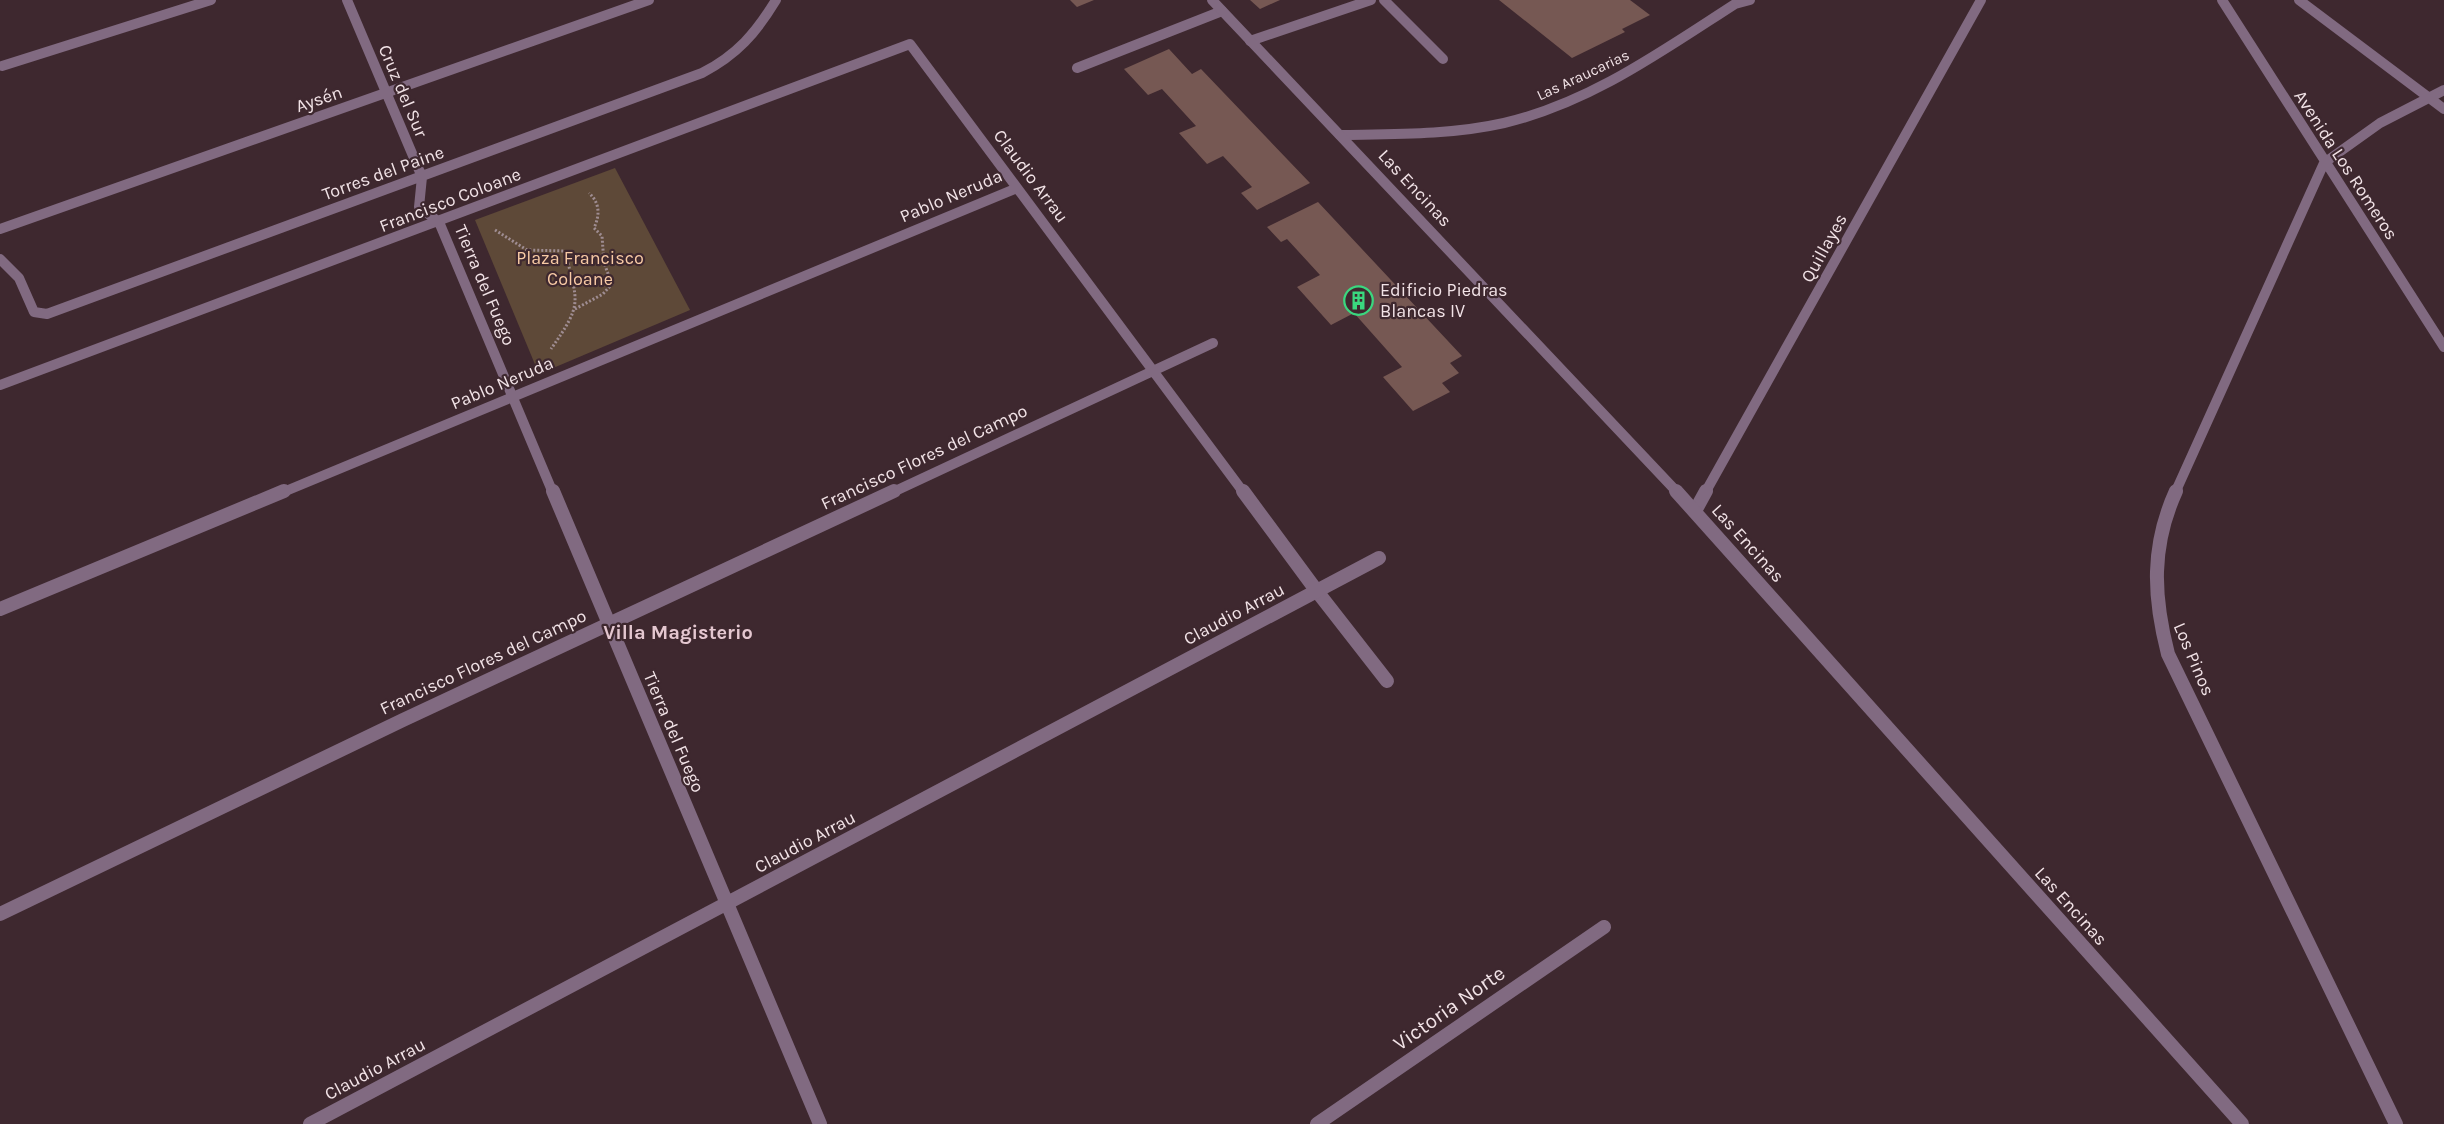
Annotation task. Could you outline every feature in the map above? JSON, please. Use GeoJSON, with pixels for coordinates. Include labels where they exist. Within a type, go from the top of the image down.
{"type":"FeatureCollection","features":[{"type":"Feature","properties":{"kind":"street"},"geometry":{"type":"LineString","coordinates":[[2,66],[211,0]]}},
{"type":"Feature","properties":{"kind":"street","name":"Cruz del Sur"},"geometry":{"type":"LineString","coordinates":[[347,0],[422,177],[419,207],[439,222]]}},
{"type":"Feature","properties":{"kind":"street","name":"Aysén"},"geometry":{"type":"LineString","coordinates":[[0,229],[649,0]]}},
{"type":"Feature","properties":{"kind":"street","name":"Torres del Paine"},"geometry":{"type":"LineString","coordinates":[[0,259],[19,278],[34,312],[47,314],[702,73],[727,61],[753,37],[776,0]]}},
{"type":"Feature","properties":{"kind":"street","name":"Las Encinas"},"geometry":{"type":"LineString","coordinates":[[1212,0],[1695,511],[2242,1124]]}},
{"type":"Feature","properties":{"kind":"street"},"geometry":{"type":"LineString","coordinates":[[1250,41],[1371,0]]}},
{"type":"Feature","properties":{"kind":"street"},"geometry":{"type":"LineString","coordinates":[[1384,0],[1443,59]]}},
{"type":"Feature","properties":{"kind":"street","name":"Las Araucarias"},"geometry":{"type":"LineString","coordinates":[[1340,135],[1436,132],[1504,123],[1548,110],[1646,62],[1735,4],[1750,0]]}},
{"type":"Feature","properties":{"kind":"street","name":"Quillayes"},"geometry":{"type":"LineString","coordinates":[[1695,511],[1981,0]]}},
{"type":"Feature","properties":{"kind":"street","name":"Avenida Los Romeros"},"geometry":{"type":"LineString","coordinates":[[2222,0],[2324,163],[2444,347]]}},
{"type":"Feature","properties":{"kind":"street"},"geometry":{"type":"LineString","coordinates":[[2299,0],[2444,109]]}},
{"type":"Feature","properties":{"kind":"street"},"geometry":{"type":"LineString","coordinates":[[1077,68],[1222,11]]}},
{"type":"Feature","properties":{"kind":"street","name":"Francisco Coloane"},"geometry":{"type":"LineString","coordinates":[[0,385],[910,44]]}},
{"type":"Feature","properties":{"kind":"street","name":"Claudio Arrau"},"geometry":{"type":"LineString","coordinates":[[910,44],[1316,590]]}},
{"type":"Feature","properties":{"kind":"street"},"geometry":{"type":"LineString","coordinates":[[2324,163],[2380,123],[2444,90]]}},
{"type":"Feature","properties":{"kind":"street","name":"Los Pinos"},"geometry":{"type":"LineString","coordinates":[[2324,163],[2167,511],[2158,534],[2154,559],[2154,589],[2158,621],[2168,654],[2396,1124]]}},
{"type":"Feature","properties":{"kind":"street","name":"Pablo Neruda"},"geometry":{"type":"LineString","coordinates":[[0,609],[1017,188]]}},
{"type":"Feature","properties":{"kind":"street","name":"Tierra del Fuego"},"geometry":{"type":"LineString","coordinates":[[439,222],[820,1124]]}},
{"type":"Feature","properties":{"kind":"street","name":"Francisco Flores del Campo"},"geometry":{"type":"LineString","coordinates":[[0,914],[608,623],[1213,343]]}},
{"type":"Feature","properties":{"kind":"street","name":"Claudio Arrau"},"geometry":{"type":"LineString","coordinates":[[310,1124],[1379,558]]}},
{"type":"Feature","properties":{"kind":"street"},"geometry":{"type":"LineString","coordinates":[[1316,590],[1387,681]]}},
{"type":"Feature","properties":{"kind":"street","name":"Victoria Norte"},"geometry":{"type":"LineString","coordinates":[[1317,1124],[1604,927]]}},
{"type":"Feature","properties":{"kind":"path"},"geometry":{"type":"LineString","coordinates":[[575,309],[603,294],[612,284],[604,263],[602,236],[594,228],[598,220],[598,205],[588,192],[603,175],[603,159]]}},
{"type":"Feature","properties":{"kind":"path"},"geometry":{"type":"LineString","coordinates":[[439,222],[484,226],[495,231],[517,249],[529,253],[565,251],[577,301],[572,319],[557,337],[547,358],[555,380]]}},
{"type":"Feature","properties":{"kind":"green space","name":"Plaza Francisco Coloane"},"geometry":{"type":"Polygon","coordinates":[[[615,168],[690,310],[539,374],[475,220],[615,168]]]}},
{"type":"Feature","properties":{"kind":"building"},"geometry":{"type":"Polygon","coordinates":[[[1070,0],[1094,0],[1077,7],[1070,0]]]}},
{"type":"Feature","properties":{"kind":"building"},"geometry":{"type":"Polygon","coordinates":[[[1250,0],[1280,0],[1260,9],[1250,0]]]}},
{"type":"Feature","properties":{"kind":"building"},"geometry":{"type":"Polygon","coordinates":[[[1499,0],[1630,0],[1650,15],[1622,29],[1625,32],[1572,58],[1499,0]]]}},
{"type":"Feature","properties":{"kind":"building"},"geometry":{"type":"Polygon","coordinates":[[[1169,49],[1192,74],[1201,69],[1310,183],[1257,210],[1241,193],[1252,187],[1223,156],[1207,164],[1179,133],[1196,126],[1162,89],[1148,95],[1124,69],[1169,49]]]}},
{"type":"Feature","properties":{"kind":"building","name":"Edificio Piedras Blancas IV"},"geometry":{"type":"Polygon","coordinates":[[[1318,202],[1462,356],[1450,363],[1459,373],[1442,383],[1450,392],[1413,411],[1383,377],[1402,367],[1354,313],[1331,325],[1297,287],[1320,275],[1287,239],[1281,242],[1267,227],[1318,202]]]}},
{"type":"Feature","properties":{"kind":"place","name":"Edificio Piedras Blancas IV"},"geometry":{"type":"Point","coordinates":[1359,300]}},
{"type":"Feature","properties":{"kind":"district","name":"Villa Magisterio"},"geometry":{"type":"Point","coordinates":[678,632]}}]}
